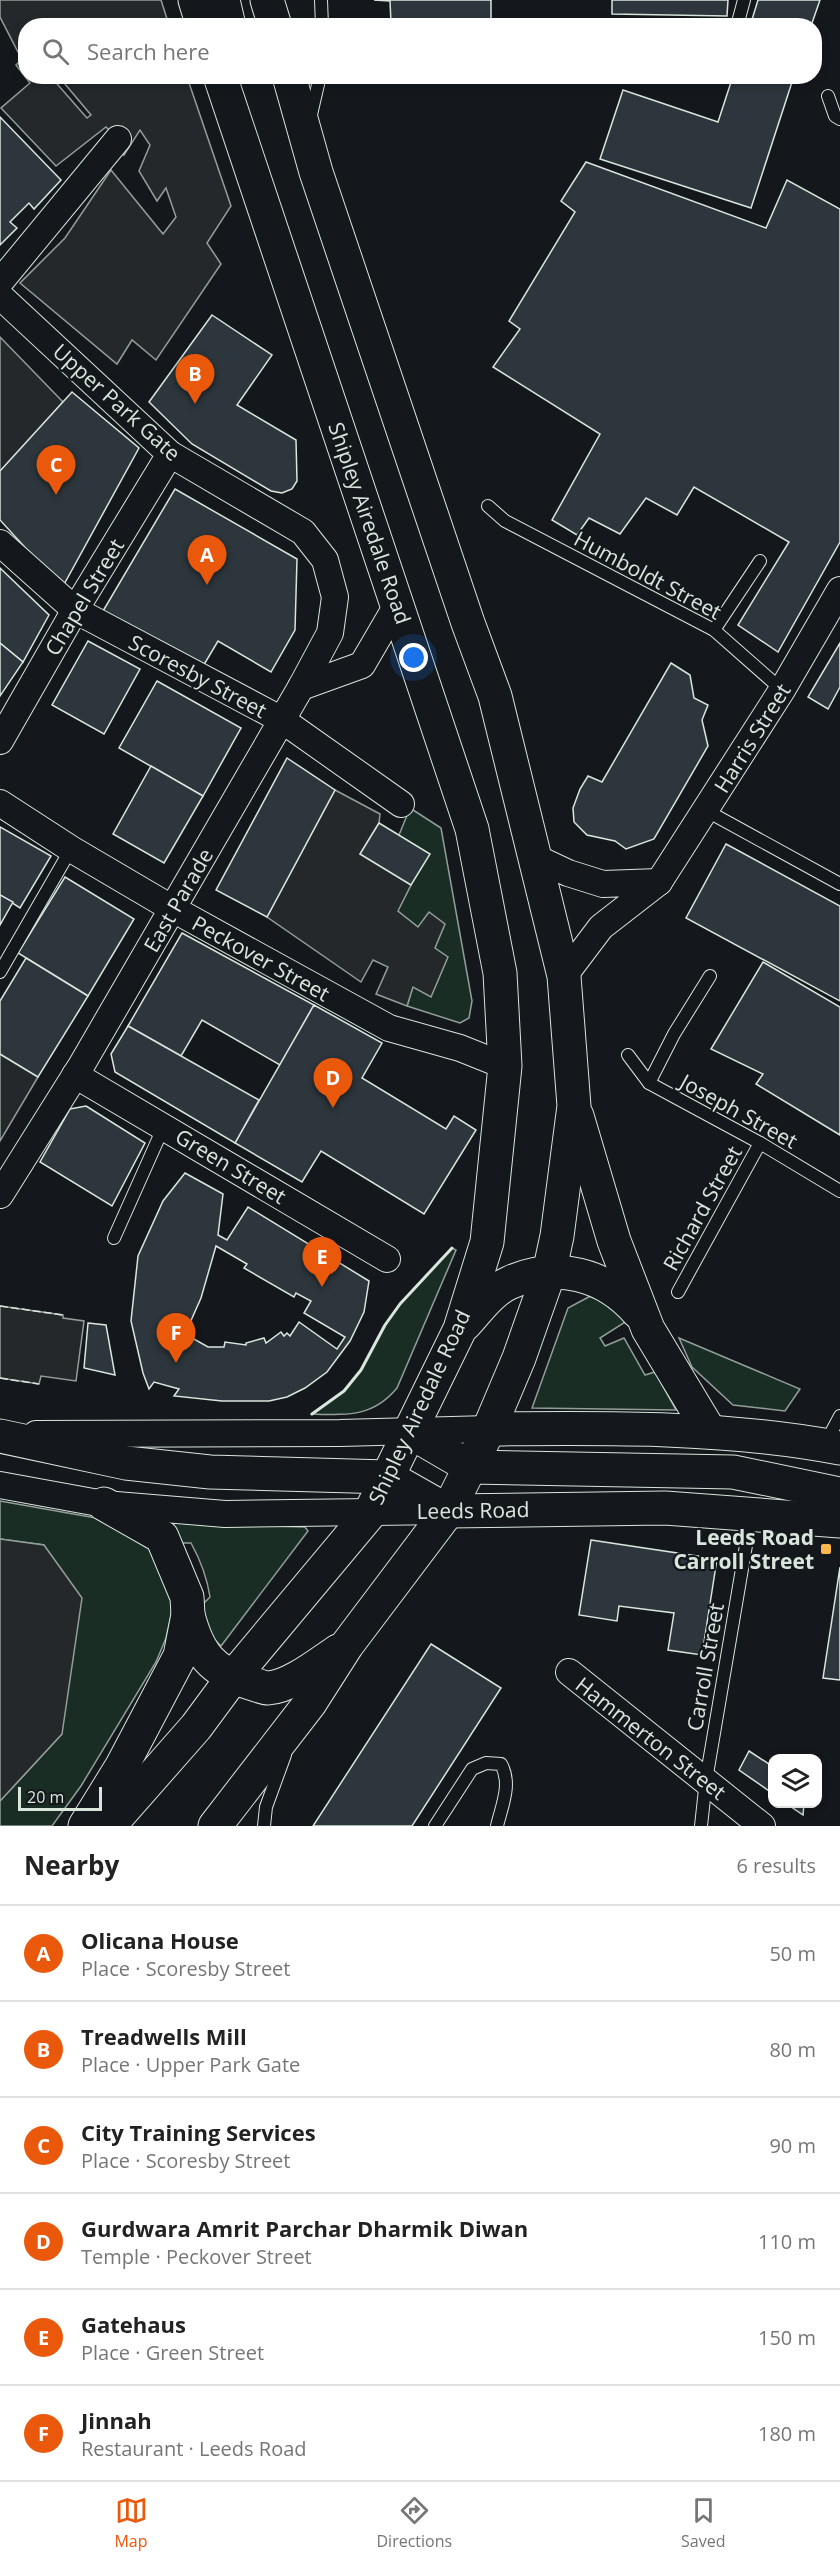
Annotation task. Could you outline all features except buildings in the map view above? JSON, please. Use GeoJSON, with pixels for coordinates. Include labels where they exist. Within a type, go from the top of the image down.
{"type":"FeatureCollection","features":[{"type":"Feature","properties":{"kind":"main road"},"geometry":{"type":"LineString","coordinates":[[195,0],[201,18]]}},
{"type":"Feature","properties":{"kind":"main road"},"geometry":{"type":"LineString","coordinates":[[223,0],[227,18]]}},
{"type":"Feature","properties":{"kind":"main road"},"geometry":{"type":"LineString","coordinates":[[267,0],[273,18]]}},
{"type":"Feature","properties":{"kind":"main road","name":"Shipley Airedale Road"},"geometry":{"type":"LineString","coordinates":[[109,1826],[196,1727],[233,1677],[370,1513],[460,1329],[487,1242],[505,1066],[500,973],[472,829],[223,84]]}},
{"type":"Feature","properties":{"kind":"main road"},"geometry":{"type":"LineString","coordinates":[[243,84],[280,255]]}},
{"type":"Feature","properties":{"kind":"main road"},"geometry":{"type":"LineString","coordinates":[[214,1826],[297,1720],[348,1645],[448,1511],[489,1429],[519,1358],[549,1273],[557,1236],[574,1106],[564,976],[495,696],[468,623],[306,136],[292,84]]}},
{"type":"Feature","properties":{"kind":"main road"},"geometry":{"type":"LineString","coordinates":[[574,1106],[614,1241],[648,1329]]}},
{"type":"Feature","properties":{"kind":"main road"},"geometry":{"type":"LineString","coordinates":[[460,1329],[489,1298],[508,1284],[549,1273],[585,1275],[605,1283],[625,1297],[648,1329],[710,1432]]}},
{"type":"Feature","properties":{"kind":"main road"},"geometry":{"type":"LineString","coordinates":[[489,1429],[617,1427],[710,1432],[832,1446]]}},
{"type":"Feature","properties":{"kind":"main road"},"geometry":{"type":"LineString","coordinates":[[410,1432],[470,1467],[733,1472],[840,1494]]}},
{"type":"Feature","properties":{"kind":"main road"},"geometry":{"type":"LineString","coordinates":[[0,1434],[126,1463],[210,1472],[388,1478],[448,1511]]}},
{"type":"Feature","properties":{"kind":"main road"},"geometry":{"type":"LineString","coordinates":[[733,1472],[749,1493],[751,1514]]}},
{"type":"Feature","properties":{"kind":"main road"},"geometry":{"type":"LineString","coordinates":[[104,1504],[162,1537],[187,1597],[188,1615],[195,1641],[205,1657],[233,1677],[268,1688],[295,1679],[348,1645]]}},
{"type":"Feature","properties":{"kind":"main road","name":"Leeds Road"},"geometry":{"type":"LineString","coordinates":[[448,1511],[665,1508],[840,1521]]}},
{"type":"Feature","properties":{"kind":"main road"},"geometry":{"type":"LineString","coordinates":[[86,1826],[122,1766],[180,1656],[188,1615]]}},
{"type":"Feature","properties":{"kind":"street"},"geometry":{"type":"LineString","coordinates":[[0,282],[118,139]]}},
{"type":"Feature","properties":{"kind":"street","name":"Upper Park Gate"},"geometry":{"type":"LineString","coordinates":[[0,296],[170,454],[303,532],[325,560],[335,597]]}},
{"type":"Feature","properties":{"kind":"street","name":"Chapel Street"},"geometry":{"type":"LineString","coordinates":[[0,741],[75,610],[170,454]]}},
{"type":"Feature","properties":{"kind":"street","name":"Scoresby Street"},"geometry":{"type":"LineString","coordinates":[[0,543],[75,610],[282,720],[401,804]]}},
{"type":"Feature","properties":{"kind":"street","name":"Harris Street"},"geometry":{"type":"LineString","coordinates":[[564,976],[601,927],[659,882],[707,811],[782,690],[840,590]]}},
{"type":"Feature","properties":{"kind":"street","name":"East Parade"},"geometry":{"type":"LineString","coordinates":[[0,1196],[75,1075],[301,687],[330,633],[335,597]]}},
{"type":"Feature","properties":{"kind":"street"},"geometry":{"type":"LineString","coordinates":[[301,687],[362,665],[398,605]]}},
{"type":"Feature","properties":{"kind":"street","name":"Peckover Street"},"geometry":{"type":"LineString","coordinates":[[0,803],[71,849],[173,909],[389,1028],[460,1048],[505,1066]]}},
{"type":"Feature","properties":{"kind":"street"},"geometry":{"type":"LineString","coordinates":[[534,857],[568,873],[603,884],[659,882]]}},
{"type":"Feature","properties":{"kind":"street","name":"Green Street"},"geometry":{"type":"LineString","coordinates":[[75,1075],[387,1259]]}},
{"type":"Feature","properties":{"kind":"street"},"geometry":{"type":"LineString","coordinates":[[0,1434],[410,1432],[489,1429]]}},
{"type":"Feature","properties":{"kind":"street","name":"Leeds Road"},"geometry":{"type":"LineString","coordinates":[[0,1485],[104,1504],[225,1514],[448,1511]]}},
{"type":"Feature","properties":{"kind":"street","name":"Hammerton Street"},"geometry":{"type":"LineString","coordinates":[[569,1672],[762,1826]]}},
{"type":"Feature","properties":{"kind":"lane"},"geometry":{"type":"LineString","coordinates":[[321,0],[321,18]]}},
{"type":"Feature","properties":{"kind":"lane"},"geometry":{"type":"LineString","coordinates":[[739,18],[744,0]]}},
{"type":"Feature","properties":{"kind":"lane"},"geometry":{"type":"LineString","coordinates":[[306,136],[318,84]]}},
{"type":"Feature","properties":{"kind":"lane"},"geometry":{"type":"LineString","coordinates":[[828,96],[835,116],[840,119]]}},
{"type":"Feature","properties":{"kind":"lane","name":"Humboldt Street"},"geometry":{"type":"LineString","coordinates":[[488,506],[505,521],[714,630],[782,690]]}},
{"type":"Feature","properties":{"kind":"lane"},"geometry":{"type":"LineString","coordinates":[[714,630],[760,561]]}},
{"type":"Feature","properties":{"kind":"lane"},"geometry":{"type":"LineString","coordinates":[[707,811],[840,884]]}},
{"type":"Feature","properties":{"kind":"lane"},"geometry":{"type":"LineString","coordinates":[[0,972],[71,849]]}},
{"type":"Feature","properties":{"kind":"lane"},"geometry":{"type":"LineString","coordinates":[[649,1083],[674,1034],[710,976]]}},
{"type":"Feature","properties":{"kind":"lane","name":"Joseph Street"},"geometry":{"type":"LineString","coordinates":[[628,1055],[649,1083],[760,1143],[840,1191]]}},
{"type":"Feature","properties":{"kind":"lane"},"geometry":{"type":"LineString","coordinates":[[114,1238],[164,1126]]}},
{"type":"Feature","properties":{"kind":"lane","name":"Richard Street"},"geometry":{"type":"LineString","coordinates":[[678,1292],[760,1143]]}},
{"type":"Feature","properties":{"kind":"lane"},"geometry":{"type":"LineString","coordinates":[[832,1446],[840,1416]]}},
{"type":"Feature","properties":{"kind":"lane","name":"Carroll Street"},"geometry":{"type":"LineString","coordinates":[[701,1826],[706,1780],[751,1514]]}},
{"type":"Feature","properties":{"kind":"lane"},"geometry":{"type":"LineString","coordinates":[[264,1826],[266,1807],[297,1720]]}},
{"type":"Feature","properties":{"kind":"lane"},"geometry":{"type":"LineString","coordinates":[[435,1826],[472,1769],[486,1763],[501,1764],[507,1775],[505,1796],[497,1826]]}},
{"type":"Feature","properties":{"kind":"green space"},"geometry":{"type":"Polygon","coordinates":[[[410,808],[441,828],[472,1001],[469,1018],[460,1023],[407,1006],[413,986],[431,996],[435,948],[418,927],[397,911],[411,885],[399,835],[410,808]]]}},
{"type":"Feature","properties":{"kind":"green space"},"geometry":{"type":"Polygon","coordinates":[[[452,1248],[456,1250],[397,1388],[379,1404],[369,1409],[348,1414],[312,1414],[344,1391],[361,1370],[385,1325],[400,1304],[452,1248]]]}},
{"type":"Feature","properties":{"kind":"green space"},"geometry":{"type":"Polygon","coordinates":[[[596,1293],[627,1321],[600,1338],[605,1346],[624,1338],[645,1375],[655,1372],[676,1410],[532,1408],[568,1308],[596,1293]]]}},
{"type":"Feature","properties":{"kind":"green space"},"geometry":{"type":"Polygon","coordinates":[[[679,1338],[800,1389],[785,1411],[733,1405],[692,1367],[679,1338]]]}},
{"type":"Feature","properties":{"kind":"green space"},"geometry":{"type":"Polygon","coordinates":[[[0,1501],[96,1518],[141,1537],[156,1556],[173,1606],[166,1638],[156,1662],[81,1786],[52,1826],[0,1826],[0,1801],[62,1734],[44,1545],[0,1539],[0,1501]]]}},
{"type":"Feature","properties":{"kind":"green space"},"geometry":{"type":"Polygon","coordinates":[[[173,1523],[305,1527],[308,1531],[221,1646],[210,1635],[200,1607],[210,1597],[201,1563],[191,1543],[182,1543],[173,1523]]]}},
{"type":"Feature","properties":{"kind":"shaded area"},"geometry":{"type":"Polygon","coordinates":[[[0,0],[161,0],[167,18],[18,18],[18,52],[0,17],[0,0]]]}},
{"type":"Feature","properties":{"kind":"shaded area"},"geometry":{"type":"Polygon","coordinates":[[[29,84],[57,84],[87,118],[91,115],[65,84],[189,84],[231,206],[207,243],[221,264],[156,360],[132,340],[117,364],[20,283],[65,238],[111,170],[163,234],[176,217],[166,188],[157,201],[139,171],[150,145],[140,130],[124,155],[118,139],[106,127],[56,166],[1,108],[29,84]]]}},
{"type":"Feature","properties":{"kind":"shaded area"},"geometry":{"type":"Polygon","coordinates":[[[0,337],[63,402],[0,471],[0,337]]]}},
{"type":"Feature","properties":{"kind":"shaded area"},"geometry":{"type":"Polygon","coordinates":[[[335,790],[380,814],[379,823],[360,854],[411,885],[398,911],[418,927],[429,912],[445,924],[435,948],[448,957],[431,997],[413,987],[407,1006],[376,994],[388,967],[373,960],[361,982],[267,917],[335,790]]]}},
{"type":"Feature","properties":{"kind":"shaded area"},"geometry":{"type":"Polygon","coordinates":[[[0,1054],[38,1077],[0,1141],[0,1054]]]}},
{"type":"Feature","properties":{"kind":"shaded area"},"geometry":{"type":"Polygon","coordinates":[[[0,1306],[63,1315],[63,1318],[84,1321],[76,1381],[41,1376],[39,1384],[0,1378],[0,1306]]]}},
{"type":"Feature","properties":{"kind":"shaded area"},"geometry":{"type":"Polygon","coordinates":[[[0,1539],[44,1545],[82,1598],[62,1734],[0,1801],[0,1539]]]}},
{"type":"Feature","properties":{"kind":"fence"},"geometry":{"type":"LineString","coordinates":[[0,1306],[63,1315]]}},
{"type":"Feature","properties":{"kind":"fence"},"geometry":{"type":"LineString","coordinates":[[0,1378],[39,1384]]}},
{"type":"Feature","properties":{"kind":"wall"},"geometry":{"type":"LineString","coordinates":[[312,1414],[344,1391],[361,1370],[385,1325],[400,1304],[452,1248]]}},
{"type":"Feature","properties":{"kind":"place","name":"Treadwells Mill"},"geometry":{"type":"Point","coordinates":[195,404]}},
{"type":"Feature","properties":{"kind":"place","name":"City Training Services"},"geometry":{"type":"Point","coordinates":[56,495]}},
{"type":"Feature","properties":{"kind":"place","name":"Olicana House"},"geometry":{"type":"Point","coordinates":[207,585]}},
{"type":"Feature","properties":{"kind":"place","name":"Gurdwara Amrit Parchar Dharmik Diwan"},"geometry":{"type":"Point","coordinates":[333,1108]}},
{"type":"Feature","properties":{"kind":"place","name":"Gatehaus"},"geometry":{"type":"Point","coordinates":[322,1287]}},
{"type":"Feature","properties":{"kind":"place","name":"Jinnah"},"geometry":{"type":"Point","coordinates":[176,1363]}},
{"type":"Feature","properties":{"kind":"place","name":"Leeds Road Carroll Street"},"geometry":{"type":"Point","coordinates":[826,1549]}}]}
